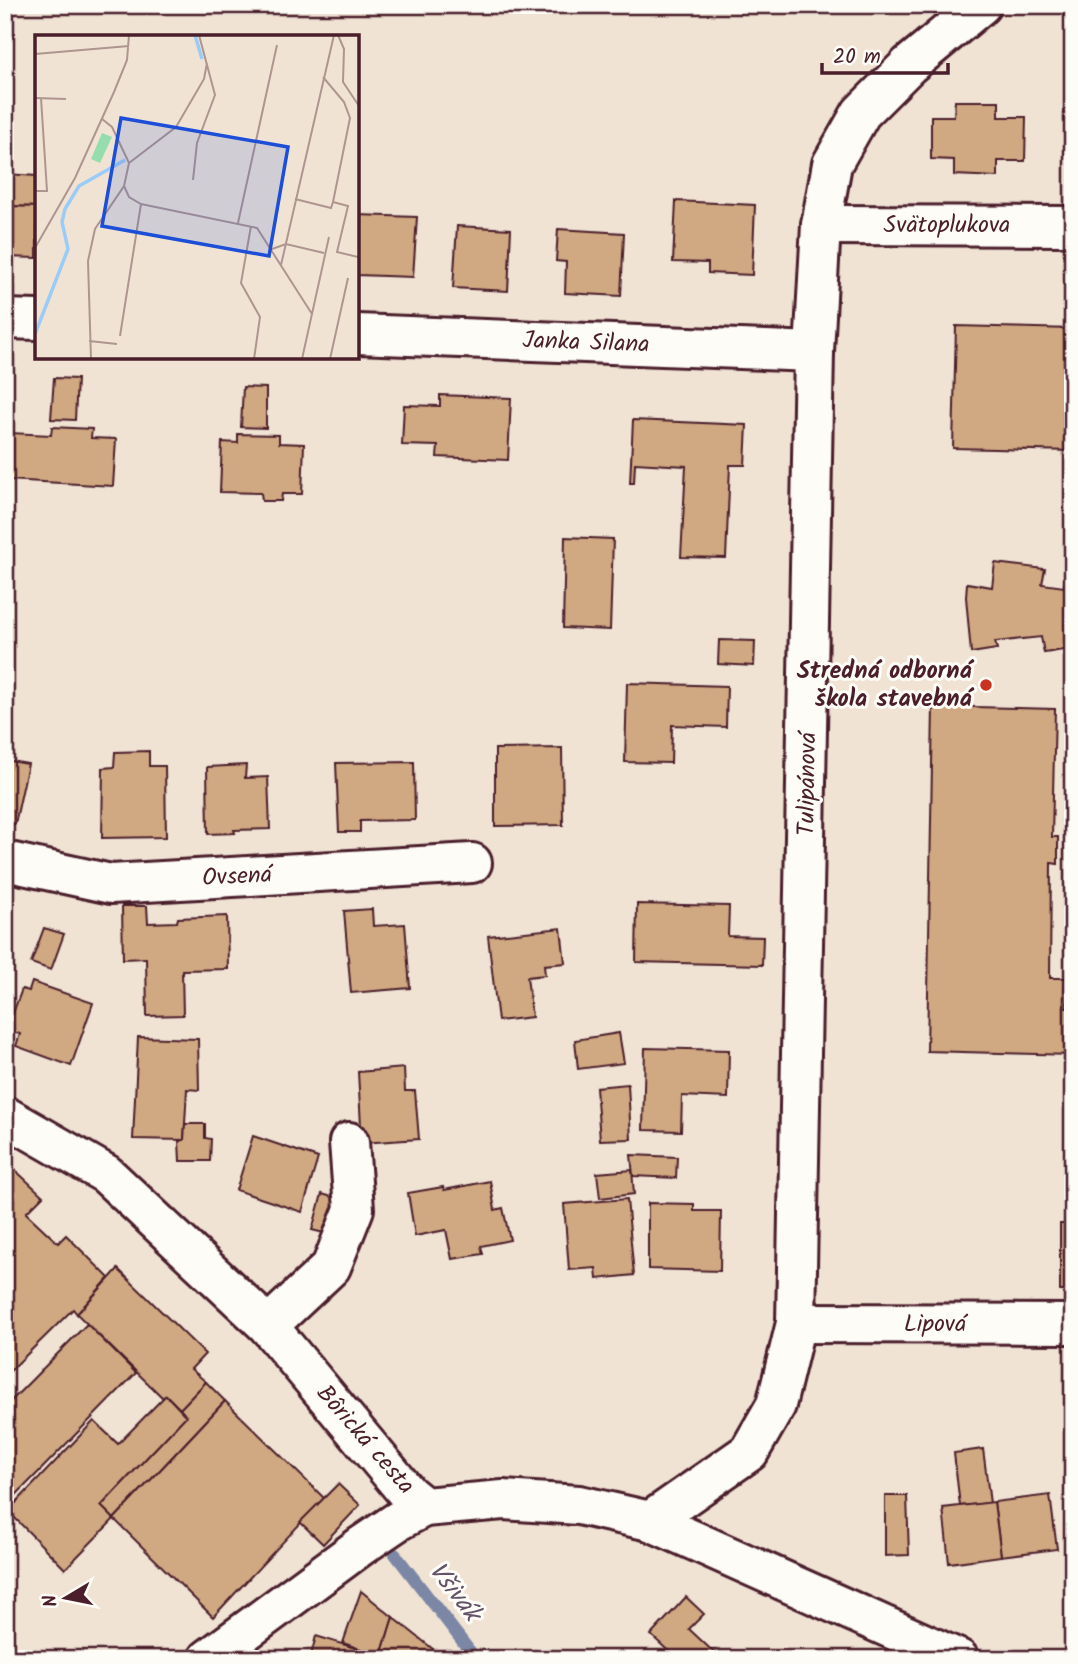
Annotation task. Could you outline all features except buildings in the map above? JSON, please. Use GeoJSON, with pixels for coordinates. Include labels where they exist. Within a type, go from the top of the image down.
{"type":"FeatureCollection","features":[{"type":"Feature","properties":{"kind":"street","name":"Tulipánová"},"geometry":{"type":"LineString","coordinates":[[650,1521],[749,1452],[776,1405],[796,1323],[814,352],[821,225],[832,164],[861,113],[909,65],[981,5]]}},
{"type":"Feature","properties":{"kind":"street","name":"Svätoplukova"},"geometry":{"type":"LineString","coordinates":[[821,225],[1073,226]]}},
{"type":"Feature","properties":{"kind":"street"},"geometry":{"type":"LineString","coordinates":[[5,319],[35,320]]}},
{"type":"Feature","properties":{"kind":"street","name":"Janka Silana"},"geometry":{"type":"LineString","coordinates":[[359,334],[814,352]]}},
{"type":"Feature","properties":{"kind":"street","name":"Ovsená"},"geometry":{"type":"LineString","coordinates":[[5,860],[111,884],[472,863]]}},
{"type":"Feature","properties":{"kind":"street","name":"Bôrická cesta"},"geometry":{"type":"LineString","coordinates":[[5,1116],[106,1174],[268,1326],[408,1494],[411,1514],[503,1500],[579,1505],[650,1521],[959,1659]]}},
{"type":"Feature","properties":{"kind":"street"},"geometry":{"type":"LineString","coordinates":[[268,1326],[331,1266],[354,1209],[349,1142]]}},
{"type":"Feature","properties":{"kind":"street","name":"Lipová"},"geometry":{"type":"LineString","coordinates":[[796,1323],[1073,1324]]}},
{"type":"Feature","properties":{"kind":"street"},"geometry":{"type":"LineString","coordinates":[[208,1659],[361,1546],[411,1514]]}},
{"type":"Feature","properties":{"kind":"waterway","name":"Všivák"},"geometry":{"type":"LineString","coordinates":[[395,1554],[476,1659]]}},
{"type":"Feature","properties":{"kind":"place","name":"Stredná odborná škola stavebná"},"geometry":{"type":"Point","coordinates":[986,685]}}]}
